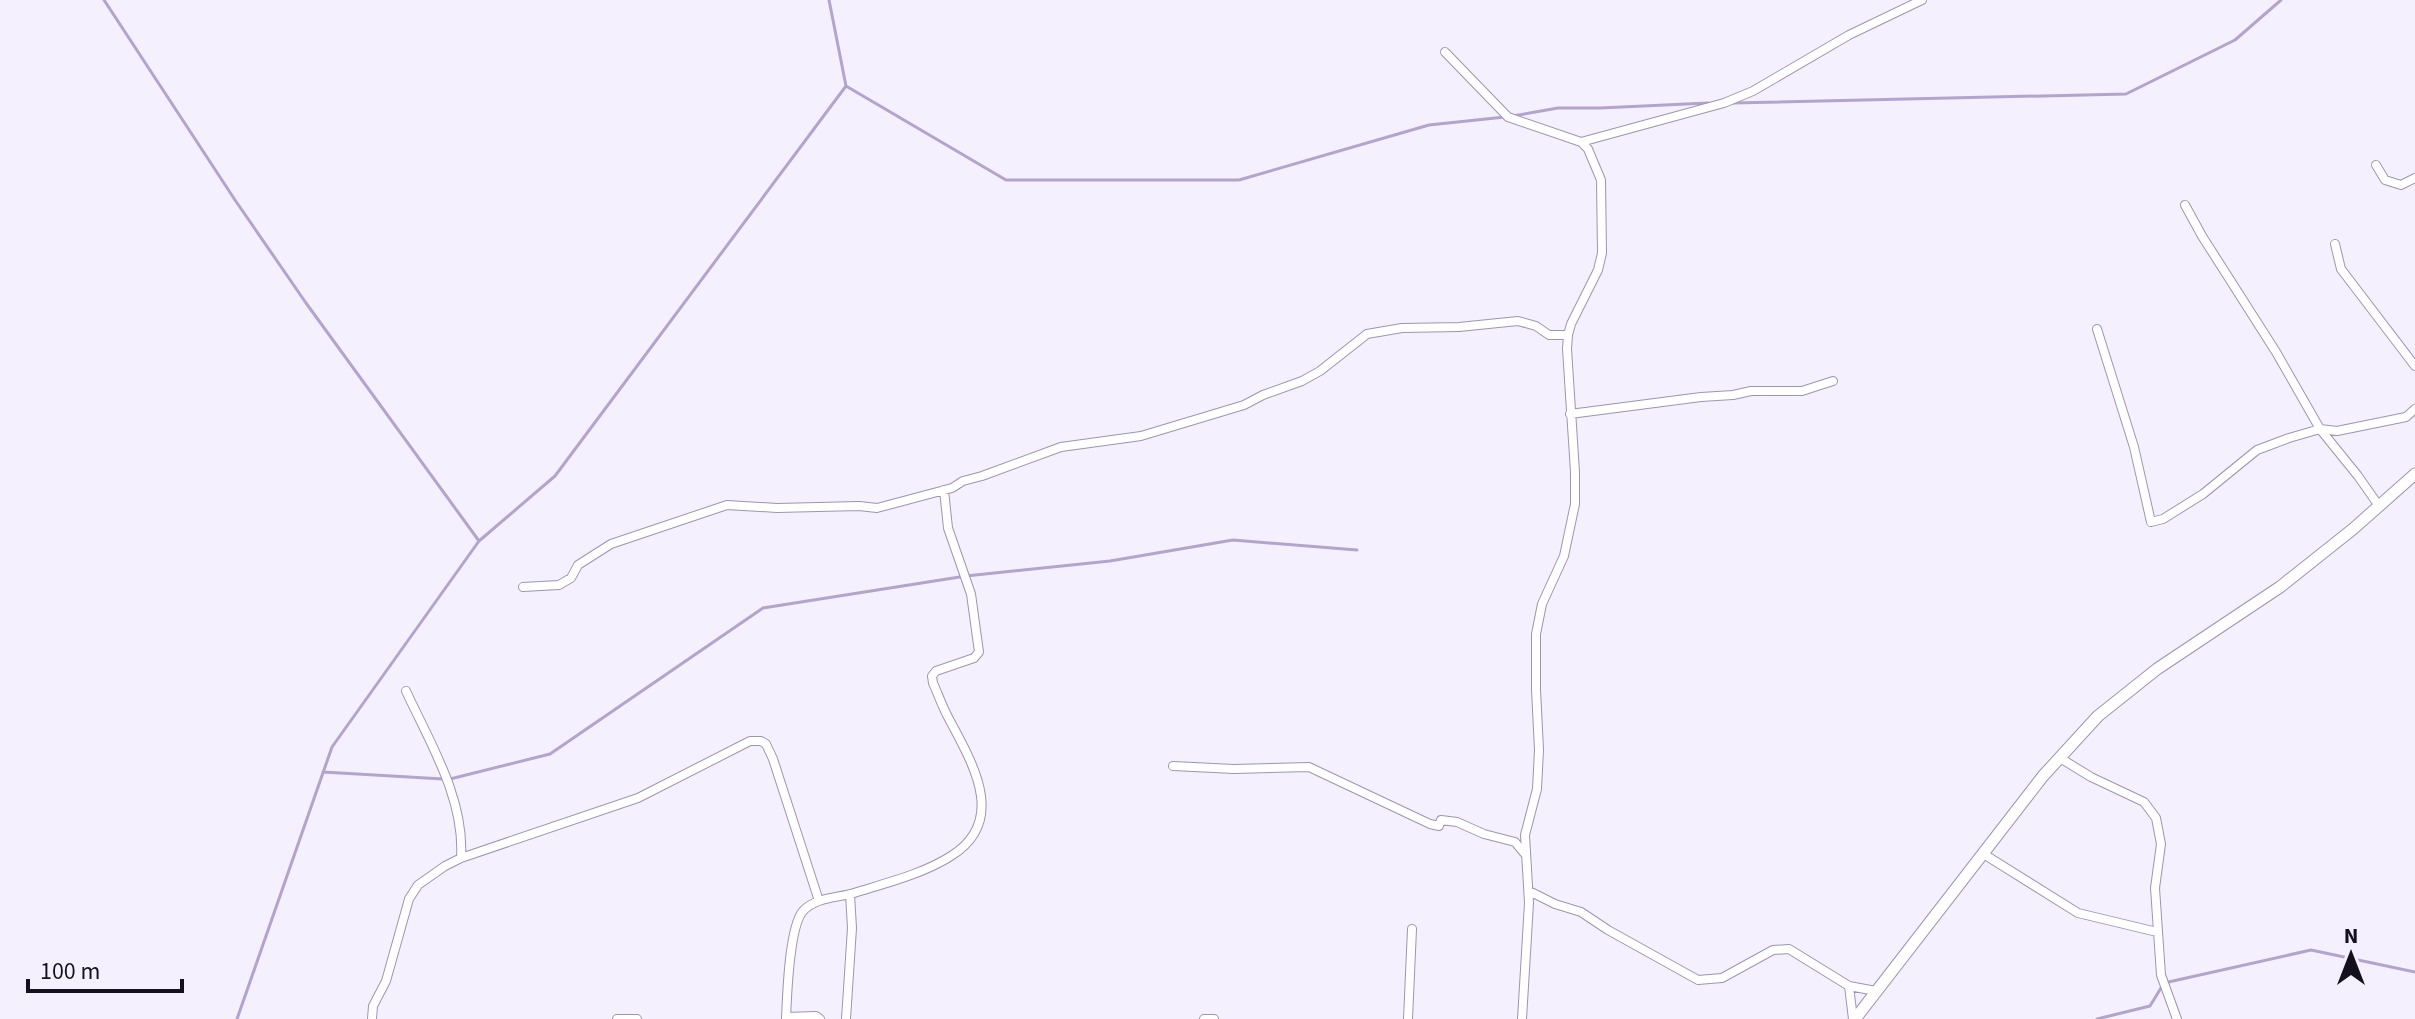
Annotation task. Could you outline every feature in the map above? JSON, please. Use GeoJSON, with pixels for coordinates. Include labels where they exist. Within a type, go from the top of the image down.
{"type":"FeatureCollection","features":[{"type":"Feature","properties":{"kind":"main road"},"geometry":{"type":"LineString","coordinates":[[1854,1019],[1982,853],[2098,716],[2157,669],[2280,587],[2415,474]]}},
{"type":"Feature","properties":{"kind":"street"},"geometry":{"type":"LineString","coordinates":[[1581,142],[1724,103],[1753,91],[1849,35],[1922,0]]}},
{"type":"Feature","properties":{"kind":"street"},"geometry":{"type":"LineString","coordinates":[[1445,52],[1508,117],[1581,142],[1588,149],[1601,180],[1602,253],[1598,270],[1568,335],[1575,504],[1564,556],[1542,604],[1536,634],[1538,772],[1537,789],[1525,835],[1529,891],[1522,1019]]}},
{"type":"Feature","properties":{"kind":"street"},"geometry":{"type":"LineString","coordinates":[[2376,165],[2385,180],[2401,185],[2415,178]]}},
{"type":"Feature","properties":{"kind":"street"},"geometry":{"type":"LineString","coordinates":[[2185,205],[2320,429],[2379,506]]}},
{"type":"Feature","properties":{"kind":"street"},"geometry":{"type":"LineString","coordinates":[[2335,244],[2341,269],[2415,366]]}},
{"type":"Feature","properties":{"kind":"street"},"geometry":{"type":"LineString","coordinates":[[523,587],[559,585],[571,578],[578,565],[611,544],[727,505],[877,508],[952,488],[963,481],[1061,447],[1141,436],[1244,405],[1302,381],[1320,371],[1367,334],[1402,328],[1459,327],[1518,321],[1536,326],[1549,335],[1568,335]]}},
{"type":"Feature","properties":{"kind":"street"},"geometry":{"type":"LineString","coordinates":[[2097,329],[2134,447],[2151,522],[2163,519],[2203,494],[2257,450],[2320,429],[2337,431],[2406,417],[2415,409]]}},
{"type":"Feature","properties":{"kind":"street"},"geometry":{"type":"LineString","coordinates":[[1570,414],[1751,391],[1802,391],[1833,381]]}},
{"type":"Feature","properties":{"kind":"street"},"geometry":{"type":"LineString","coordinates":[[820,1019],[816,1016],[786,1018],[792,946],[802,912],[819,901],[850,894],[936,864],[964,847],[981,820],[983,803],[980,784],[932,676],[936,671],[974,658],[979,652],[971,594],[948,528],[944,490]]}},
{"type":"Feature","properties":{"kind":"street"},"geometry":{"type":"LineString","coordinates":[[406,691],[432,742],[446,780],[459,824],[461,858]]}},
{"type":"Feature","properties":{"kind":"street"},"geometry":{"type":"LineString","coordinates":[[372,1019],[373,1006],[386,981],[409,899],[418,885],[461,858],[638,798],[750,741],[766,744],[773,759],[819,901]]}},
{"type":"Feature","properties":{"kind":"street"},"geometry":{"type":"LineString","coordinates":[[2060,758],[2091,777],[2144,802],[2156,818],[2161,844],[2155,888],[2161,975],[2177,1019]]}},
{"type":"Feature","properties":{"kind":"street"},"geometry":{"type":"LineString","coordinates":[[1173,766],[1234,769],[1309,767],[1430,824],[1439,826],[1441,820],[1457,822],[1484,834],[1515,842],[1525,854]]}},
{"type":"Feature","properties":{"kind":"street"},"geometry":{"type":"LineString","coordinates":[[1982,853],[2078,913],[2157,932]]}},
{"type":"Feature","properties":{"kind":"street"},"geometry":{"type":"LineString","coordinates":[[1529,891],[1581,912],[1698,980],[1722,978],[1773,950],[1789,949],[1849,986],[1876,991]]}},
{"type":"Feature","properties":{"kind":"street"},"geometry":{"type":"LineString","coordinates":[[846,1019],[852,928],[850,894]]}},
{"type":"Feature","properties":{"kind":"street"},"geometry":{"type":"LineString","coordinates":[[1408,1019],[1412,929]]}},
{"type":"Feature","properties":{"kind":"street"},"geometry":{"type":"LineString","coordinates":[[1849,986],[1854,1019]]}},
{"type":"Feature","properties":{"kind":"street"},"geometry":{"type":"LineString","coordinates":[[617,1019],[637,1019]]}},
{"type":"Feature","properties":{"kind":"street"},"geometry":{"type":"LineString","coordinates":[[1204,1019],[1214,1019]]}},
{"type":"Feature","properties":{"kind":"waterway"},"geometry":{"type":"LineString","coordinates":[[104,0],[306,303],[479,541]]}},
{"type":"Feature","properties":{"kind":"waterway"},"geometry":{"type":"LineString","coordinates":[[237,1019],[332,747],[479,541],[555,476],[846,86],[829,0]]}},
{"type":"Feature","properties":{"kind":"waterway"},"geometry":{"type":"LineString","coordinates":[[1732,103],[2126,94],[2235,40],[2281,0]]}},
{"type":"Feature","properties":{"kind":"waterway"},"geometry":{"type":"LineString","coordinates":[[846,86],[1006,180],[1239,180],[1429,125],[1505,117]]}},
{"type":"Feature","properties":{"kind":"waterway"},"geometry":{"type":"LineString","coordinates":[[1513,116],[1558,108],[1708,103]]}},
{"type":"Feature","properties":{"kind":"waterway"},"geometry":{"type":"LineString","coordinates":[[450,779],[550,754],[763,608],[966,576],[1110,561],[1233,540],[1357,550]]}},
{"type":"Feature","properties":{"kind":"waterway"},"geometry":{"type":"LineString","coordinates":[[323,772],[443,779]]}},
{"type":"Feature","properties":{"kind":"waterway"},"geometry":{"type":"LineString","coordinates":[[2097,1019],[2150,1006],[2164,983],[2311,950],[2415,972]]}}]}
